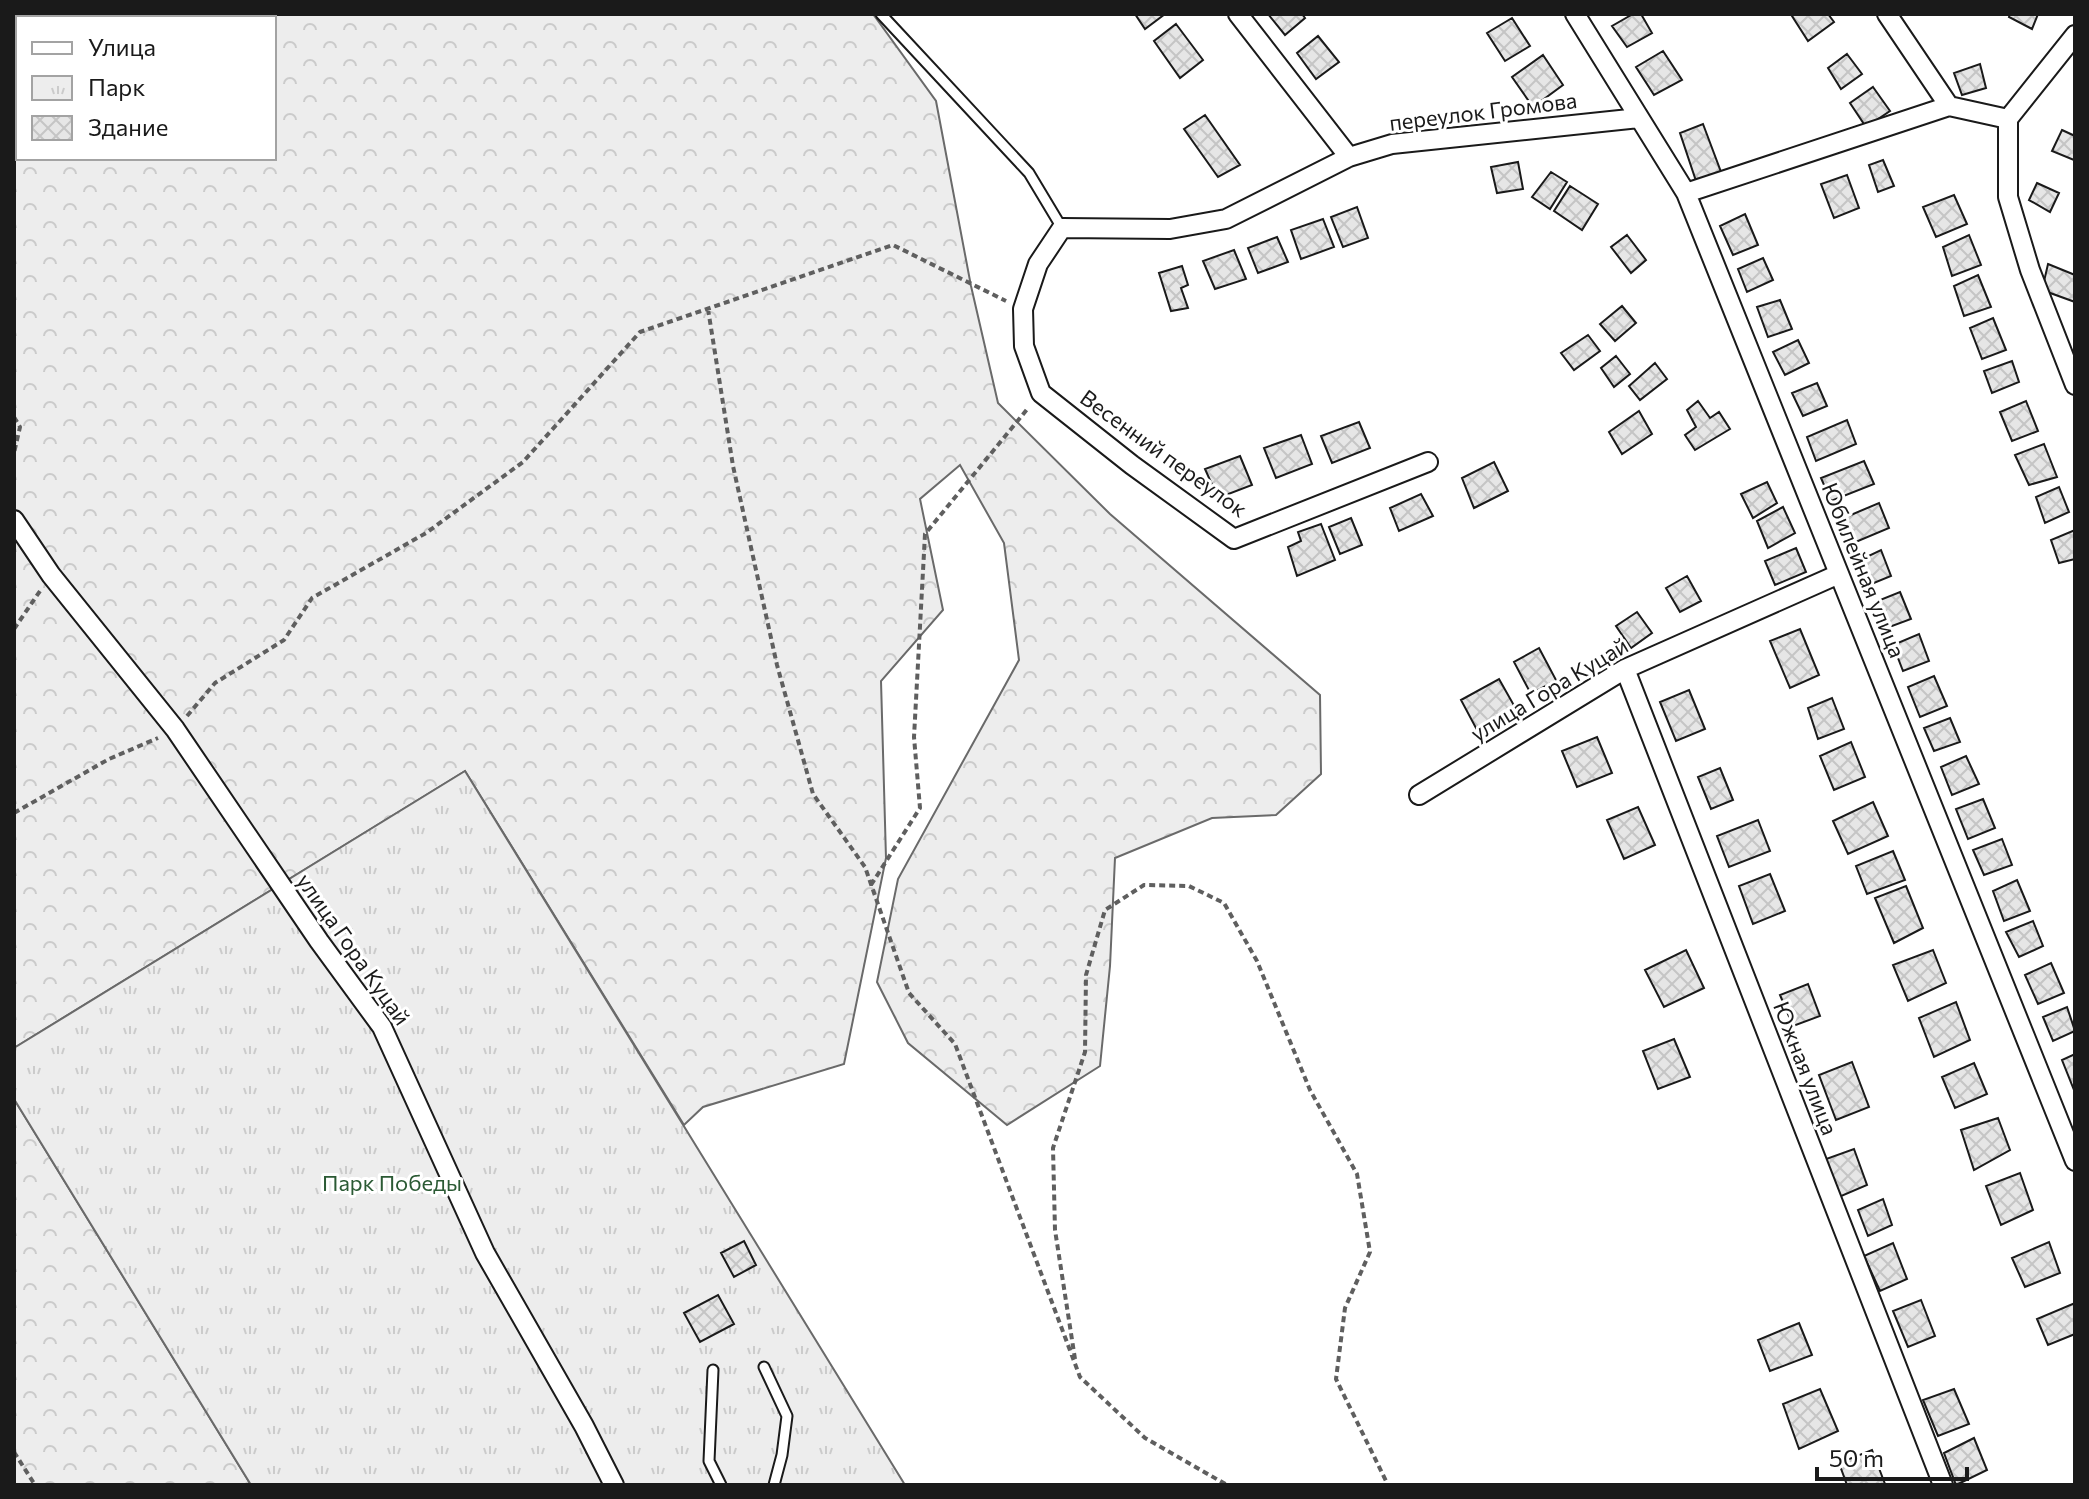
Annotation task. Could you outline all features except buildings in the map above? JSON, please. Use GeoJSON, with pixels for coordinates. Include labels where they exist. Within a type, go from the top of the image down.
{"type":"FeatureCollection","features":[{"type":"Feature","properties":{"kind":"street"},"geometry":{"type":"LineString","coordinates":[[1238,14],[1349,157]]}},
{"type":"Feature","properties":{"kind":"street","name":"Юбилейная улица"},"geometry":{"type":"LineString","coordinates":[[1575,14],[1686,193],[2075,1161]]}},
{"type":"Feature","properties":{"kind":"street"},"geometry":{"type":"LineString","coordinates":[[1887,14],[1949,106]]}},
{"type":"Feature","properties":{"kind":"street"},"geometry":{"type":"LineString","coordinates":[[2075,35],[2008,119],[2008,197],[2030,270],[2070,362],[2075,385]]}},
{"type":"Feature","properties":{"kind":"street"},"geometry":{"type":"LineString","coordinates":[[1686,193],[1949,106],[2008,119]]}},
{"type":"Feature","properties":{"kind":"street","name":"переулок Громова"},"geometry":{"type":"LineString","coordinates":[[1062,228],[1170,229],[1226,219],[1349,157],[1392,144],[1639,118]]}},
{"type":"Feature","properties":{"kind":"street"},"geometry":{"type":"LineString","coordinates":[[1041,393],[1024,346],[1023,309],[1038,264],[1062,228]]}},
{"type":"Feature","properties":{"kind":"street","name":"Весенний переулок"},"geometry":{"type":"LineString","coordinates":[[1041,393],[1132,465],[1234,539],[1428,462]]}},
{"type":"Feature","properties":{"kind":"street","name":"улица Гора Куцай"},"geometry":{"type":"LineString","coordinates":[[14,520],[51,575],[175,729],[319,941],[382,1027],[485,1253],[584,1426],[614,1485]]}},
{"type":"Feature","properties":{"kind":"street","name":"улица Гора Куцай"},"geometry":{"type":"LineString","coordinates":[[1419,795],[1625,669],[1839,574]]}},
{"type":"Feature","properties":{"kind":"street","name":"Южная улица"},"geometry":{"type":"LineString","coordinates":[[1625,669],[1943,1485]]}},
{"type":"Feature","properties":{"kind":"lane"},"geometry":{"type":"LineString","coordinates":[[881,14],[1029,173],[1062,228]]}},
{"type":"Feature","properties":{"kind":"lane"},"geometry":{"type":"LineString","coordinates":[[764,1367],[787,1416],[774,1485]]}},
{"type":"Feature","properties":{"kind":"lane"},"geometry":{"type":"LineString","coordinates":[[713,1370],[709,1461],[721,1485]]}},
{"type":"Feature","properties":{"kind":"path"},"geometry":{"type":"LineString","coordinates":[[14,813],[109,759],[175,729],[215,683],[284,640],[312,598],[426,533],[523,462],[640,332],[893,245],[1023,309]]}},
{"type":"Feature","properties":{"kind":"path"},"geometry":{"type":"LineString","coordinates":[[708,309],[733,466],[777,665],[813,794],[865,867],[909,993],[955,1044],[1080,1377],[1145,1438],[1227,1485]]}},
{"type":"Feature","properties":{"kind":"path"},"geometry":{"type":"LineString","coordinates":[[871,885],[920,808],[914,737],[925,534],[1041,393]]}},
{"type":"Feature","properties":{"kind":"path"},"geometry":{"type":"LineString","coordinates":[[14,417],[20,427],[14,453]]}},
{"type":"Feature","properties":{"kind":"path"},"geometry":{"type":"LineString","coordinates":[[14,629],[51,575]]}},
{"type":"Feature","properties":{"kind":"path"},"geometry":{"type":"LineString","coordinates":[[1077,1370],[1055,1230],[1053,1148],[1085,1052],[1086,975],[1105,910],[1144,885],[1189,886],[1224,903],[1250,949],[1310,1090],[1357,1174],[1370,1252],[1345,1308],[1336,1379],[1388,1485]]}},
{"type":"Feature","properties":{"kind":"path"},"geometry":{"type":"LineString","coordinates":[[14,1452],[35,1485]]}},
{"type":"Feature","properties":{"kind":"green space"},"geometry":{"type":"Polygon","coordinates":[[[14,14],[873,14],[936,101],[971,286],[998,403],[1110,514],[1320,695],[1321,774],[1276,815],[1212,818],[1115,858],[1110,966],[1100,1066],[1007,1125],[908,1043],[877,982],[898,879],[1019,660],[1004,543],[960,465],[920,499],[943,610],[881,681],[886,858],[844,1064],[703,1107],[684,1125],[465,771],[14,1048],[14,14]]]}},
{"type":"Feature","properties":{"kind":"green space","name":"Парк Победы"},"geometry":{"type":"Polygon","coordinates":[[[465,771],[905,1485],[251,1485],[14,1099],[14,1048],[465,771]]]}},
{"type":"Feature","properties":{"kind":"green space"},"geometry":{"type":"Polygon","coordinates":[[[14,1099],[251,1485],[14,1485],[14,1099]]]}}]}
